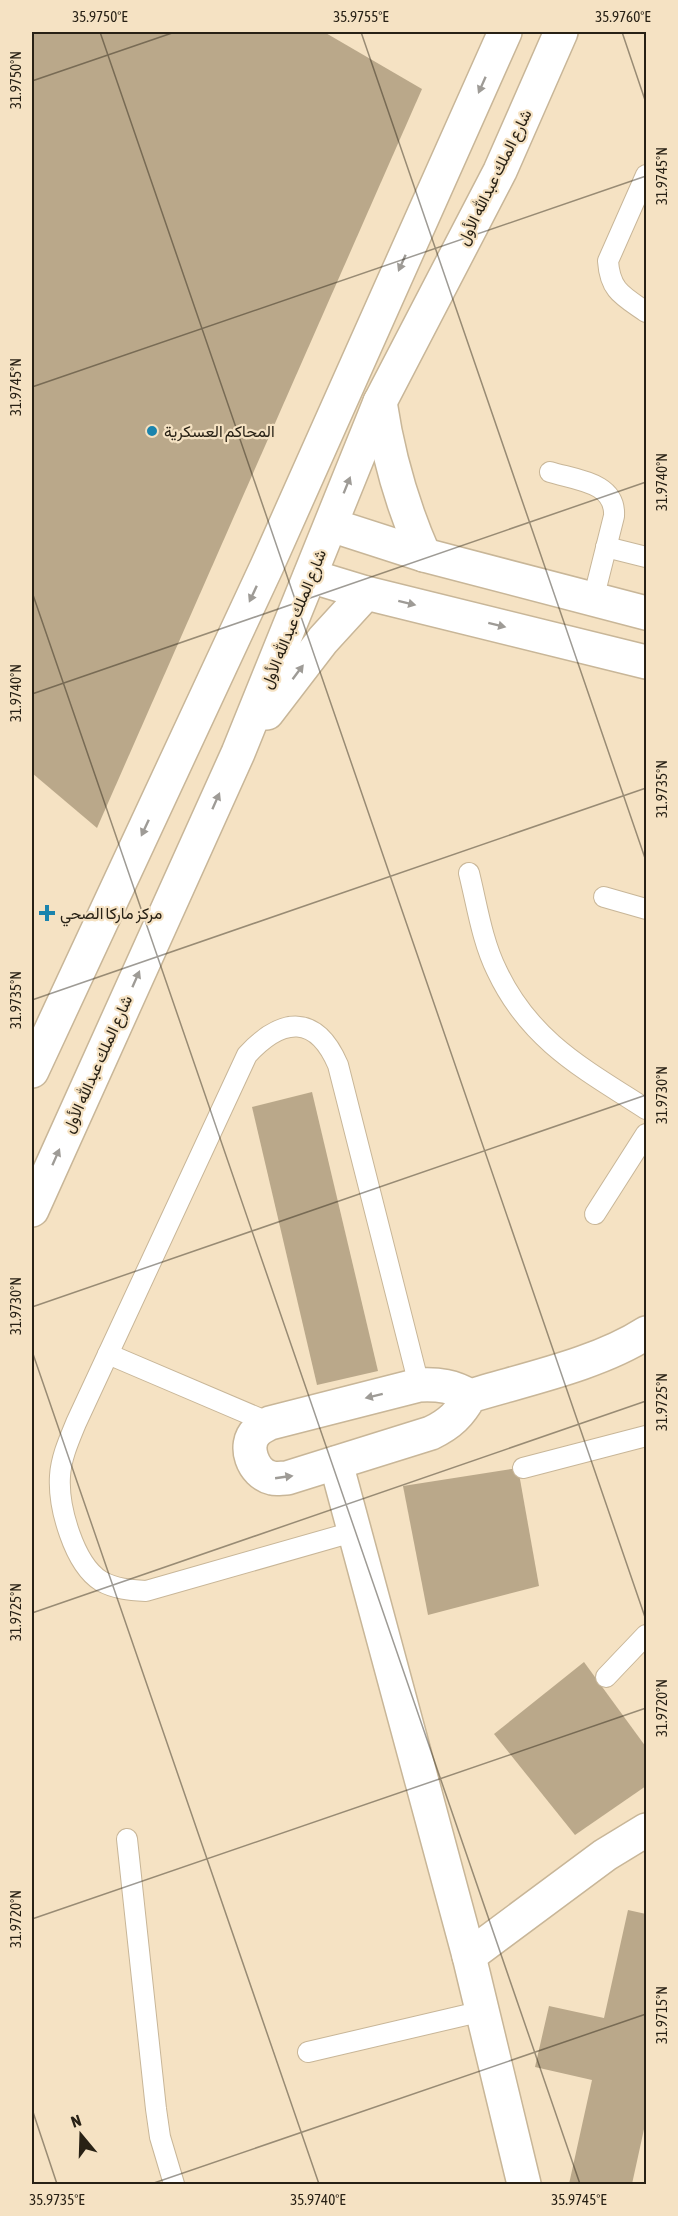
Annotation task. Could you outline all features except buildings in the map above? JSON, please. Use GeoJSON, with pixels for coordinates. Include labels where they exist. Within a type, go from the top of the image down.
{"type":"FeatureCollection","features":[{"type":"Feature","properties":{"kind":"main road"},"geometry":{"type":"LineString","coordinates":[[32,1071],[267,566],[502,32]]}},
{"type":"Feature","properties":{"kind":"main road","name":"شارع الملك عبدالله الأول"},"geometry":{"type":"LineString","coordinates":[[32,1210],[238,753],[380,402],[500,171],[561,32]]}},
{"type":"Feature","properties":{"kind":"main road"},"geometry":{"type":"LineString","coordinates":[[380,402],[386,442],[396,480],[408,518],[424,555]]}},
{"type":"Feature","properties":{"kind":"main road"},"geometry":{"type":"LineString","coordinates":[[290,513],[424,555],[646,613]]}},
{"type":"Feature","properties":{"kind":"main road"},"geometry":{"type":"LineString","coordinates":[[267,566],[366,593],[646,662]]}},
{"type":"Feature","properties":{"kind":"main road"},"geometry":{"type":"LineString","coordinates":[[238,753],[316,648],[366,593]]}},
{"type":"Feature","properties":{"kind":"main road"},"geometry":{"type":"LineString","coordinates":[[581,645],[593,600]]}},
{"type":"Feature","properties":{"kind":"main road"},"geometry":{"type":"LineString","coordinates":[[470,1396],[455,1388],[437,1384],[419,1385],[270,1423],[256,1432],[250,1445],[251,1460],[259,1472],[272,1479],[287,1478],[431,1433],[448,1425],[461,1412],[470,1396],[602,1356],[627,1345],[646,1333]]}},
{"type":"Feature","properties":{"kind":"main road"},"geometry":{"type":"LineString","coordinates":[[336,1463],[469,1956],[524,2184]]}},
{"type":"Feature","properties":{"kind":"main road"},"geometry":{"type":"LineString","coordinates":[[469,1956],[605,1855],[646,1830]]}},
{"type":"Feature","properties":{"kind":"lane"},"geometry":{"type":"LineString","coordinates":[[646,175],[608,261],[609,276],[616,290],[646,312]]}},
{"type":"Feature","properties":{"kind":"lane"},"geometry":{"type":"LineString","coordinates":[[550,472],[596,485],[612,497],[615,506],[614,516],[593,600]]}},
{"type":"Feature","properties":{"kind":"lane"},"geometry":{"type":"LineString","coordinates":[[606,547],[646,557]]}},
{"type":"Feature","properties":{"kind":"lane"},"geometry":{"type":"LineString","coordinates":[[469,873],[496,970],[518,1009],[549,1043],[646,1109]]}},
{"type":"Feature","properties":{"kind":"lane"},"geometry":{"type":"LineString","coordinates":[[604,897],[646,909]]}},
{"type":"Feature","properties":{"kind":"lane"},"geometry":{"type":"LineString","coordinates":[[353,1532],[146,1591],[121,1589],[100,1580],[85,1563],[67,1528],[61,1502],[60,1475],[66,1448],[76,1423],[247,1055],[262,1038],[281,1029],[301,1027],[319,1034],[330,1047],[338,1065],[419,1385]]}},
{"type":"Feature","properties":{"kind":"lane"},"geometry":{"type":"LineString","coordinates":[[595,1214],[646,1134]]}},
{"type":"Feature","properties":{"kind":"lane"},"geometry":{"type":"LineString","coordinates":[[108,1354],[270,1423]]}},
{"type":"Feature","properties":{"kind":"lane"},"geometry":{"type":"LineString","coordinates":[[523,1468],[646,1436]]}},
{"type":"Feature","properties":{"kind":"lane"},"geometry":{"type":"LineString","coordinates":[[606,1677],[646,1635]]}},
{"type":"Feature","properties":{"kind":"lane"},"geometry":{"type":"LineString","coordinates":[[127,1839],[156,2109],[160,2137],[174,2184]]}},
{"type":"Feature","properties":{"kind":"lane"},"geometry":{"type":"LineString","coordinates":[[308,2052],[483,2011]]}},
{"type":"Feature","properties":{"kind":"place","name":"المحاكم العسكرية"},"geometry":{"type":"Point","coordinates":[152,431]}},
{"type":"Feature","properties":{"kind":"place","name":"مركز ماركا الصحي"},"geometry":{"type":"Point","coordinates":[47,913]}}]}
